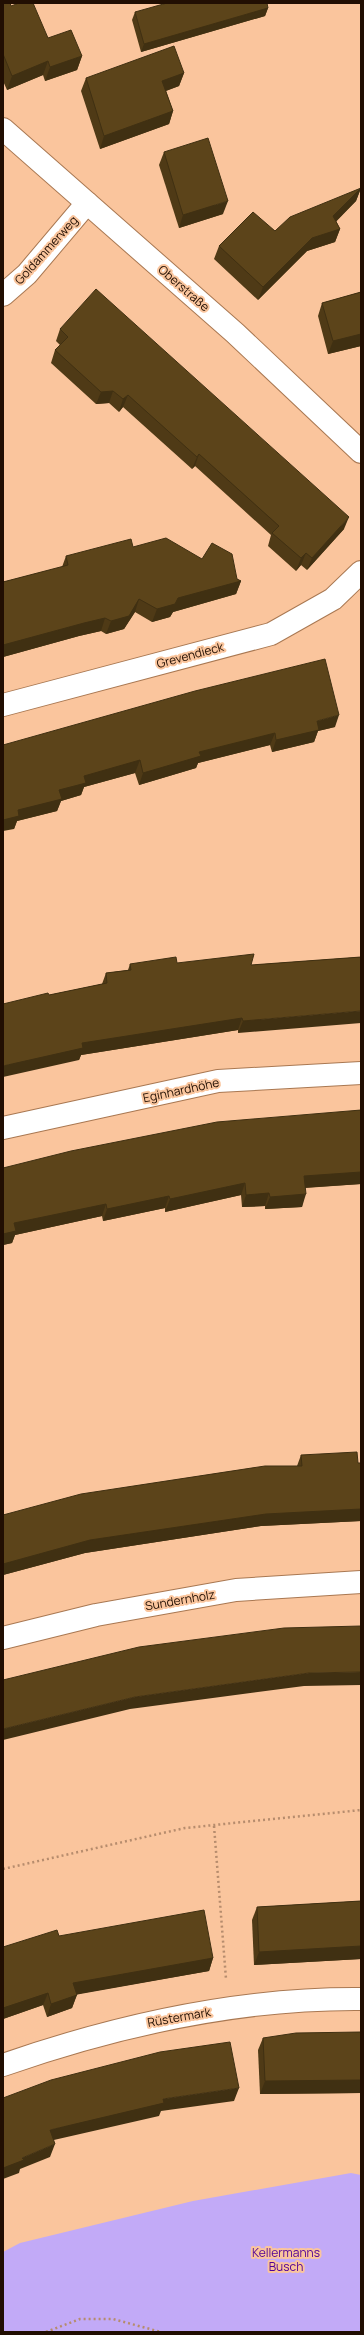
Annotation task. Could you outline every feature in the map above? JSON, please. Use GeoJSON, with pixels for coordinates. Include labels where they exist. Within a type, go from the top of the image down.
{"type":"FeatureCollection","features":[{"type":"Feature","properties":{"kind":"street","name":"Oberstraße"},"geometry":{"type":"LineString","coordinates":[[3,129],[235,333],[361,452]]}},
{"type":"Feature","properties":{"kind":"street","name":"Goldammerweg"},"geometry":{"type":"LineString","coordinates":[[3,295],[27,274],[87,203]]}},
{"type":"Feature","properties":{"kind":"street","name":"Grevendieck"},"geometry":{"type":"LineString","coordinates":[[3,705],[271,634],[333,599],[361,572]]}},
{"type":"Feature","properties":{"kind":"street","name":"Eginhardhöhe"},"geometry":{"type":"LineString","coordinates":[[3,1128],[218,1081],[361,1073]]}},
{"type":"Feature","properties":{"kind":"street","name":"Sundernholz"},"geometry":{"type":"LineString","coordinates":[[3,1638],[96,1615],[236,1590],[361,1582]]}},
{"type":"Feature","properties":{"kind":"street","name":"Rüstermark"},"geometry":{"type":"LineString","coordinates":[[3,2065],[147,2022],[228,2009],[324,1998],[361,1999]]}},
{"type":"Feature","properties":{"kind":"path"},"geometry":{"type":"LineString","coordinates":[[3,1869],[185,1828],[361,1810]]}},
{"type":"Feature","properties":{"kind":"path"},"geometry":{"type":"LineString","coordinates":[[214,1826],[228,2009]]}},
{"type":"Feature","properties":{"kind":"path"},"geometry":{"type":"LineString","coordinates":[[46,2332],[80,2319],[113,2319],[161,2332]]}},
{"type":"Feature","properties":{"kind":"green space","name":"Kellermanns Busch"},"geometry":{"type":"Polygon","coordinates":[[[351,2173],[361,2175],[361,2332],[3,2332],[3,2252],[20,2243],[193,2201],[351,2173]]]}},
{"type":"Feature","properties":{"kind":"building"},"geometry":{"type":"Polygon","coordinates":[[[3,3],[10,3],[11,6],[19,3],[33,3],[48,38],[71,30],[82,56],[50,67],[48,61],[12,76],[3,54],[3,3]]]}},
{"type":"Feature","properties":{"kind":"building"},"geometry":{"type":"Polygon","coordinates":[[[167,3],[267,3],[268,8],[144,44],[135,12],[167,3]]]}},
{"type":"Feature","properties":{"kind":"building"},"geometry":{"type":"Polygon","coordinates":[[[174,46],[184,73],[162,81],[173,111],[104,136],[86,78],[174,46]]]}},
{"type":"Feature","properties":{"kind":"building"},"geometry":{"type":"Polygon","coordinates":[[[208,138],[228,201],[183,215],[164,152],[208,138]]]}},
{"type":"Feature","properties":{"kind":"building"},"geometry":{"type":"Polygon","coordinates":[[[361,188],[333,216],[340,229],[312,238],[263,287],[219,246],[253,212],[275,231],[290,217],[361,188]]]}},
{"type":"Feature","properties":{"kind":"building"},"geometry":{"type":"Polygon","coordinates":[[[96,289],[349,517],[312,558],[306,553],[301,558],[272,533],[279,526],[199,454],[197,457],[128,395],[123,399],[113,391],[101,392],[55,350],[68,337],[60,329],[96,289]]]}},
{"type":"Feature","properties":{"kind":"building"},"geometry":{"type":"Polygon","coordinates":[[[361,292],[361,334],[333,341],[322,303],[361,292]]]}},
{"type":"Feature","properties":{"kind":"building"},"geometry":{"type":"Polygon","coordinates":[[[166,538],[202,559],[212,543],[232,554],[237,579],[241,581],[178,598],[175,604],[157,609],[139,599],[129,616],[111,621],[105,618],[3,645],[3,582],[68,565],[66,556],[131,539],[133,547],[166,538]]]}},
{"type":"Feature","properties":{"kind":"building"},"geometry":{"type":"Polygon","coordinates":[[[325,659],[339,715],[317,721],[319,730],[276,740],[275,733],[199,752],[201,756],[143,773],[140,760],[84,776],[86,783],[59,790],[62,799],[18,810],[19,816],[3,820],[3,745],[195,691],[325,659]]]}},
{"type":"Feature","properties":{"kind":"building"},"geometry":{"type":"Polygon","coordinates":[[[254,954],[251,965],[361,957],[361,1011],[243,1021],[242,1018],[82,1043],[83,1048],[3,1066],[3,1004],[48,993],[49,995],[107,983],[106,973],[131,970],[130,964],[176,957],[177,963],[254,954]]]}},
{"type":"Feature","properties":{"kind":"building"},"geometry":{"type":"Polygon","coordinates":[[[361,1110],[361,1172],[304,1176],[306,1194],[270,1197],[269,1193],[246,1195],[245,1183],[170,1199],[169,1196],[107,1209],[106,1204],[14,1223],[16,1231],[3,1234],[3,1168],[71,1151],[217,1122],[361,1110]]]}},
{"type":"Feature","properties":{"kind":"building"},"geometry":{"type":"Polygon","coordinates":[[[357,1452],[358,1463],[361,1463],[361,1509],[266,1514],[90,1540],[3,1564],[3,1515],[81,1494],[265,1466],[302,1466],[301,1455],[357,1452]]]}},
{"type":"Feature","properties":{"kind":"building"},"geometry":{"type":"Polygon","coordinates":[[[361,1626],[361,1672],[309,1673],[135,1697],[3,1729],[3,1680],[139,1647],[284,1628],[361,1626]]]}},
{"type":"Feature","properties":{"kind":"building"},"geometry":{"type":"Polygon","coordinates":[[[361,1901],[361,1946],[259,1952],[257,1907],[361,1901]]]}},
{"type":"Feature","properties":{"kind":"building"},"geometry":{"type":"Polygon","coordinates":[[[204,1910],[213,1958],[73,1983],[77,1995],[51,2004],[48,1993],[3,2008],[3,1947],[57,1930],[59,1936],[204,1910]]]}},
{"type":"Feature","properties":{"kind":"building"},"geometry":{"type":"Polygon","coordinates":[[[361,2032],[361,2080],[265,2081],[263,2038],[296,2033],[361,2032]]]}},
{"type":"Feature","properties":{"kind":"building"},"geometry":{"type":"Polygon","coordinates":[[[230,2042],[239,2088],[163,2099],[164,2103],[50,2130],[55,2144],[22,2158],[24,2160],[3,2168],[3,2098],[51,2080],[160,2052],[230,2042]]]}}]}
